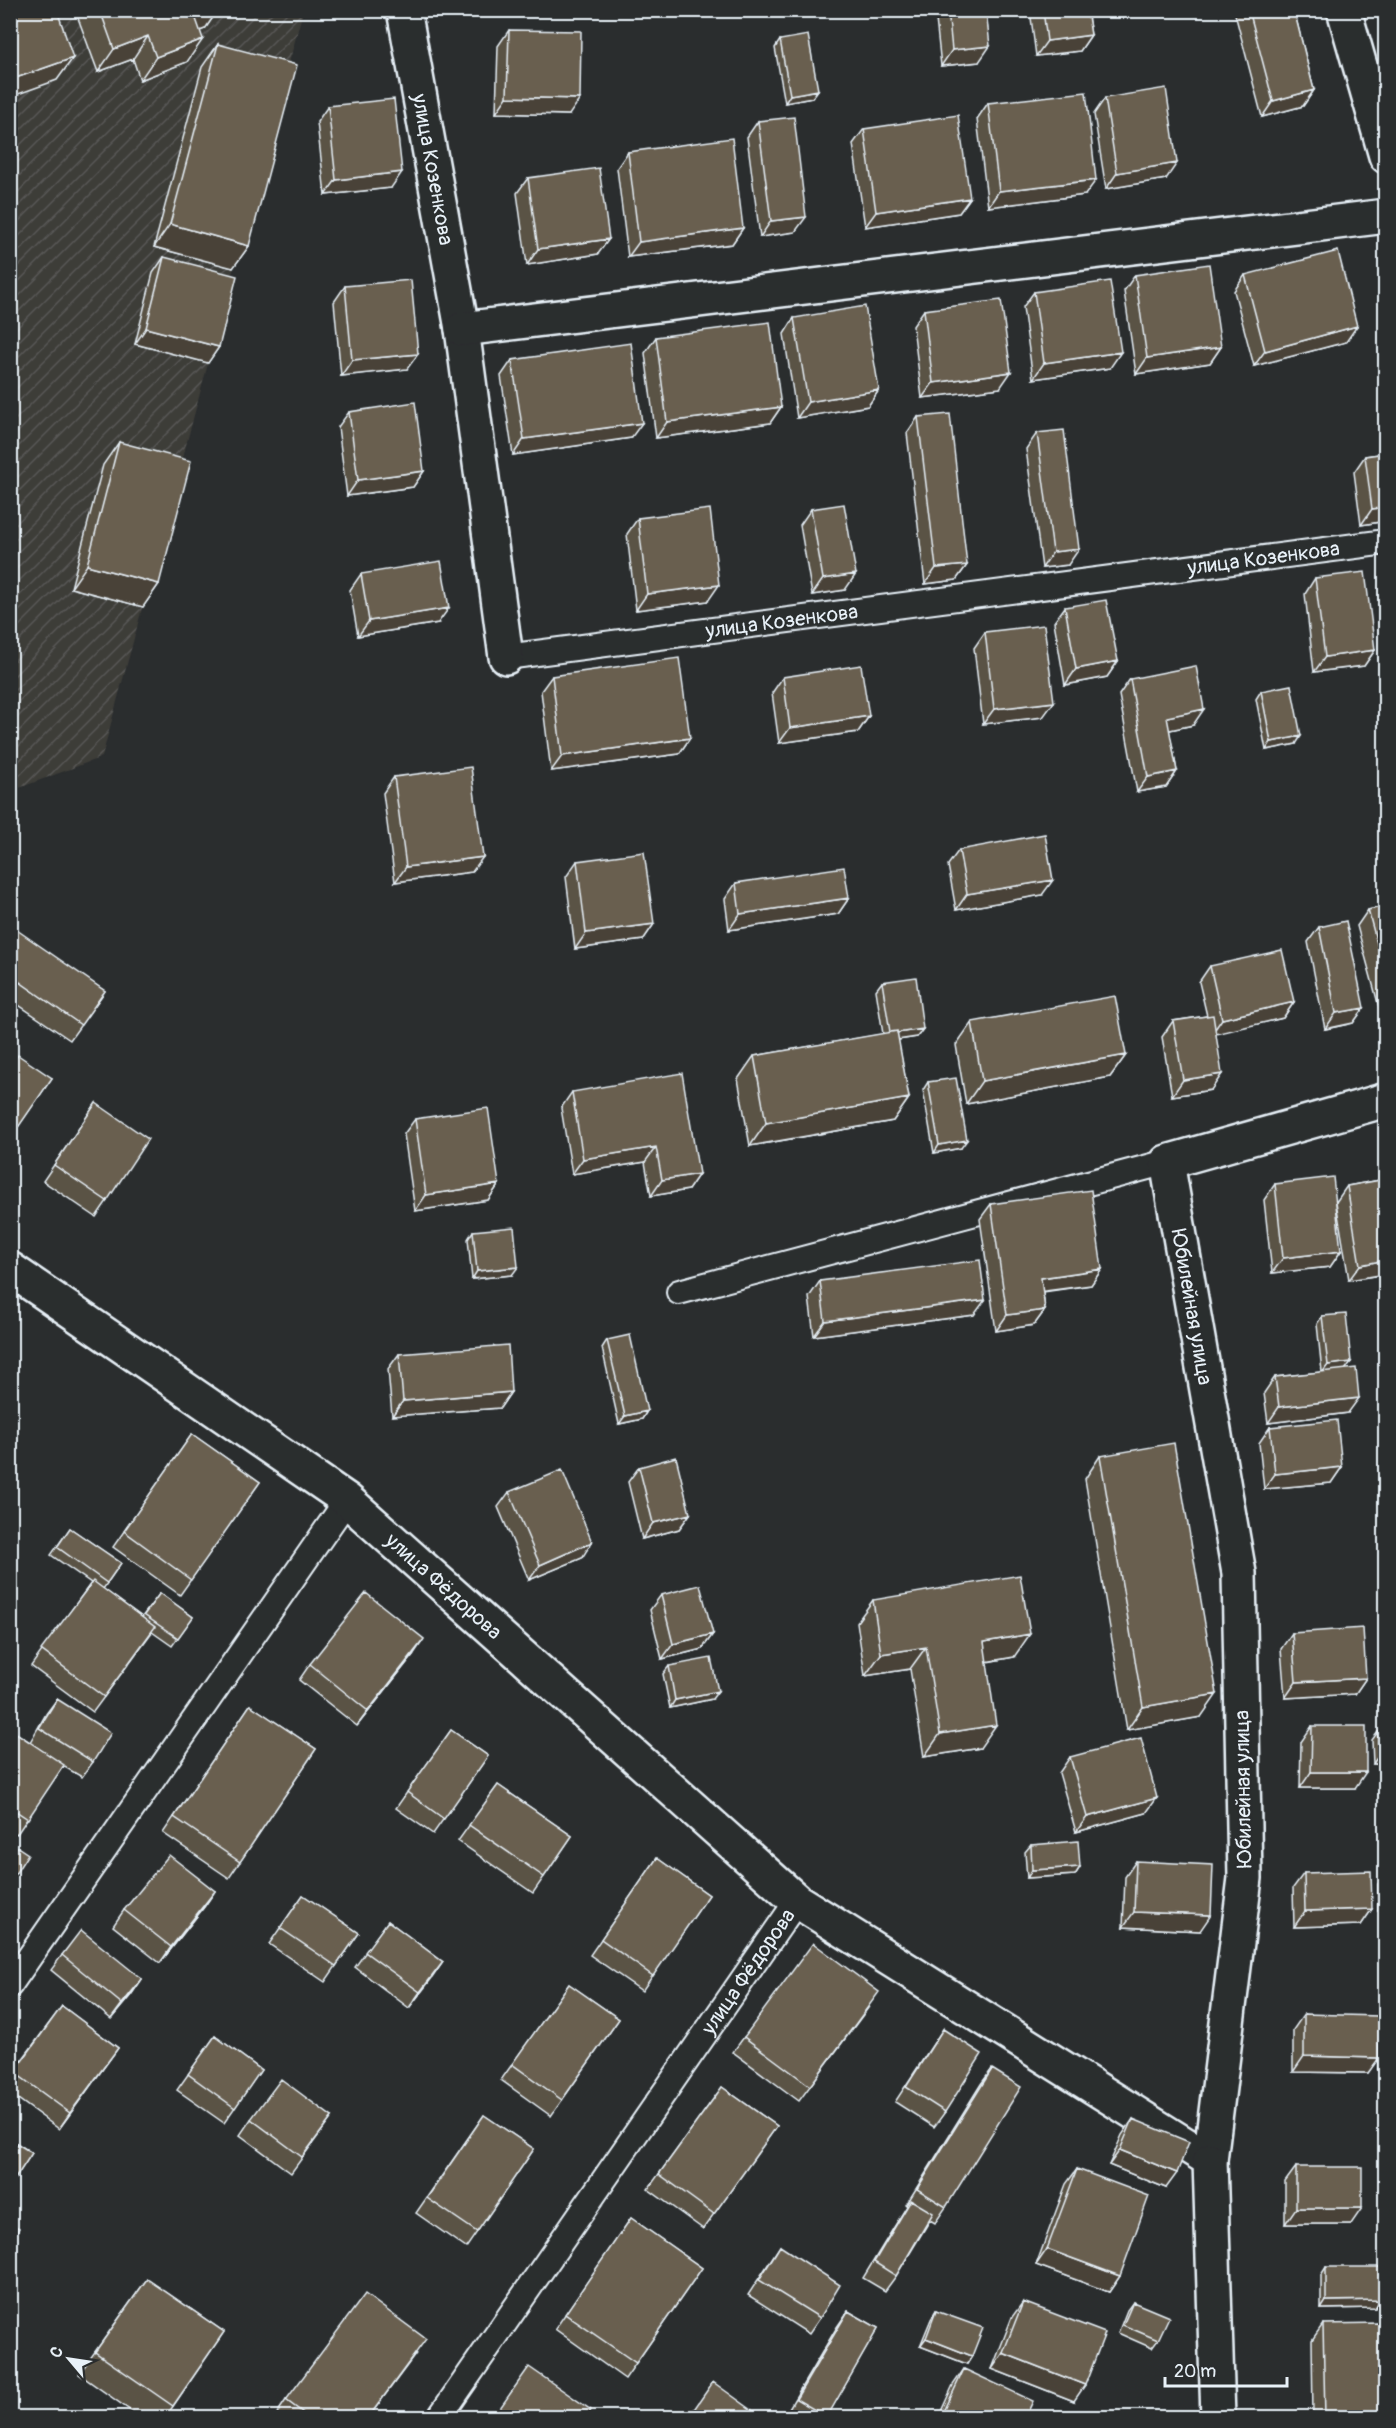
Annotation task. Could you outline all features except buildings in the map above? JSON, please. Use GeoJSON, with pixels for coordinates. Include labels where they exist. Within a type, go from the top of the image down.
{"type":"FeatureCollection","features":[{"type":"Feature","properties":{"kind":"street","name":"улица Козенкова"},"geometry":{"type":"LineString","coordinates":[[404,10],[462,329],[506,657]]}},
{"type":"Feature","properties":{"kind":"street"},"geometry":{"type":"LineString","coordinates":[[1344,10],[1386,156]]}},
{"type":"Feature","properties":{"kind":"street"},"geometry":{"type":"LineString","coordinates":[[462,329],[1386,216]]}},
{"type":"Feature","properties":{"kind":"street"},"geometry":{"type":"LineString","coordinates":[[1167,1162],[1386,1100]]}},
{"type":"Feature","properties":{"kind":"street","name":"Юбилейная улица"},"geometry":{"type":"LineString","coordinates":[[1167,1162],[1239,1573],[1245,1878],[1210,2160],[1218,2418]]}},
{"type":"Feature","properties":{"kind":"street","name":"улица Фёдорова"},"geometry":{"type":"LineString","coordinates":[[10,1269],[347,1500],[797,1901]]}},
{"type":"Feature","properties":{"kind":"street"},"geometry":{"type":"LineString","coordinates":[[797,1901],[1210,2160]]}},
{"type":"Feature","properties":{"kind":"lane","name":"улица Козенкова"},"geometry":{"type":"LineString","coordinates":[[506,657],[1386,542]]}},
{"type":"Feature","properties":{"kind":"lane"},"geometry":{"type":"LineString","coordinates":[[679,1292],[1167,1162]]}},
{"type":"Feature","properties":{"kind":"lane"},"geometry":{"type":"LineString","coordinates":[[10,1984],[347,1500]]}},
{"type":"Feature","properties":{"kind":"lane","name":"улица Фёдорова"},"geometry":{"type":"LineString","coordinates":[[439,2418],[797,1901]]}},
{"type":"Feature","properties":{"kind":"shaded area"},"geometry":{"type":"Polygon","coordinates":[[[11,11],[303,11],[102,757],[11,791],[11,11]]]}}]}
